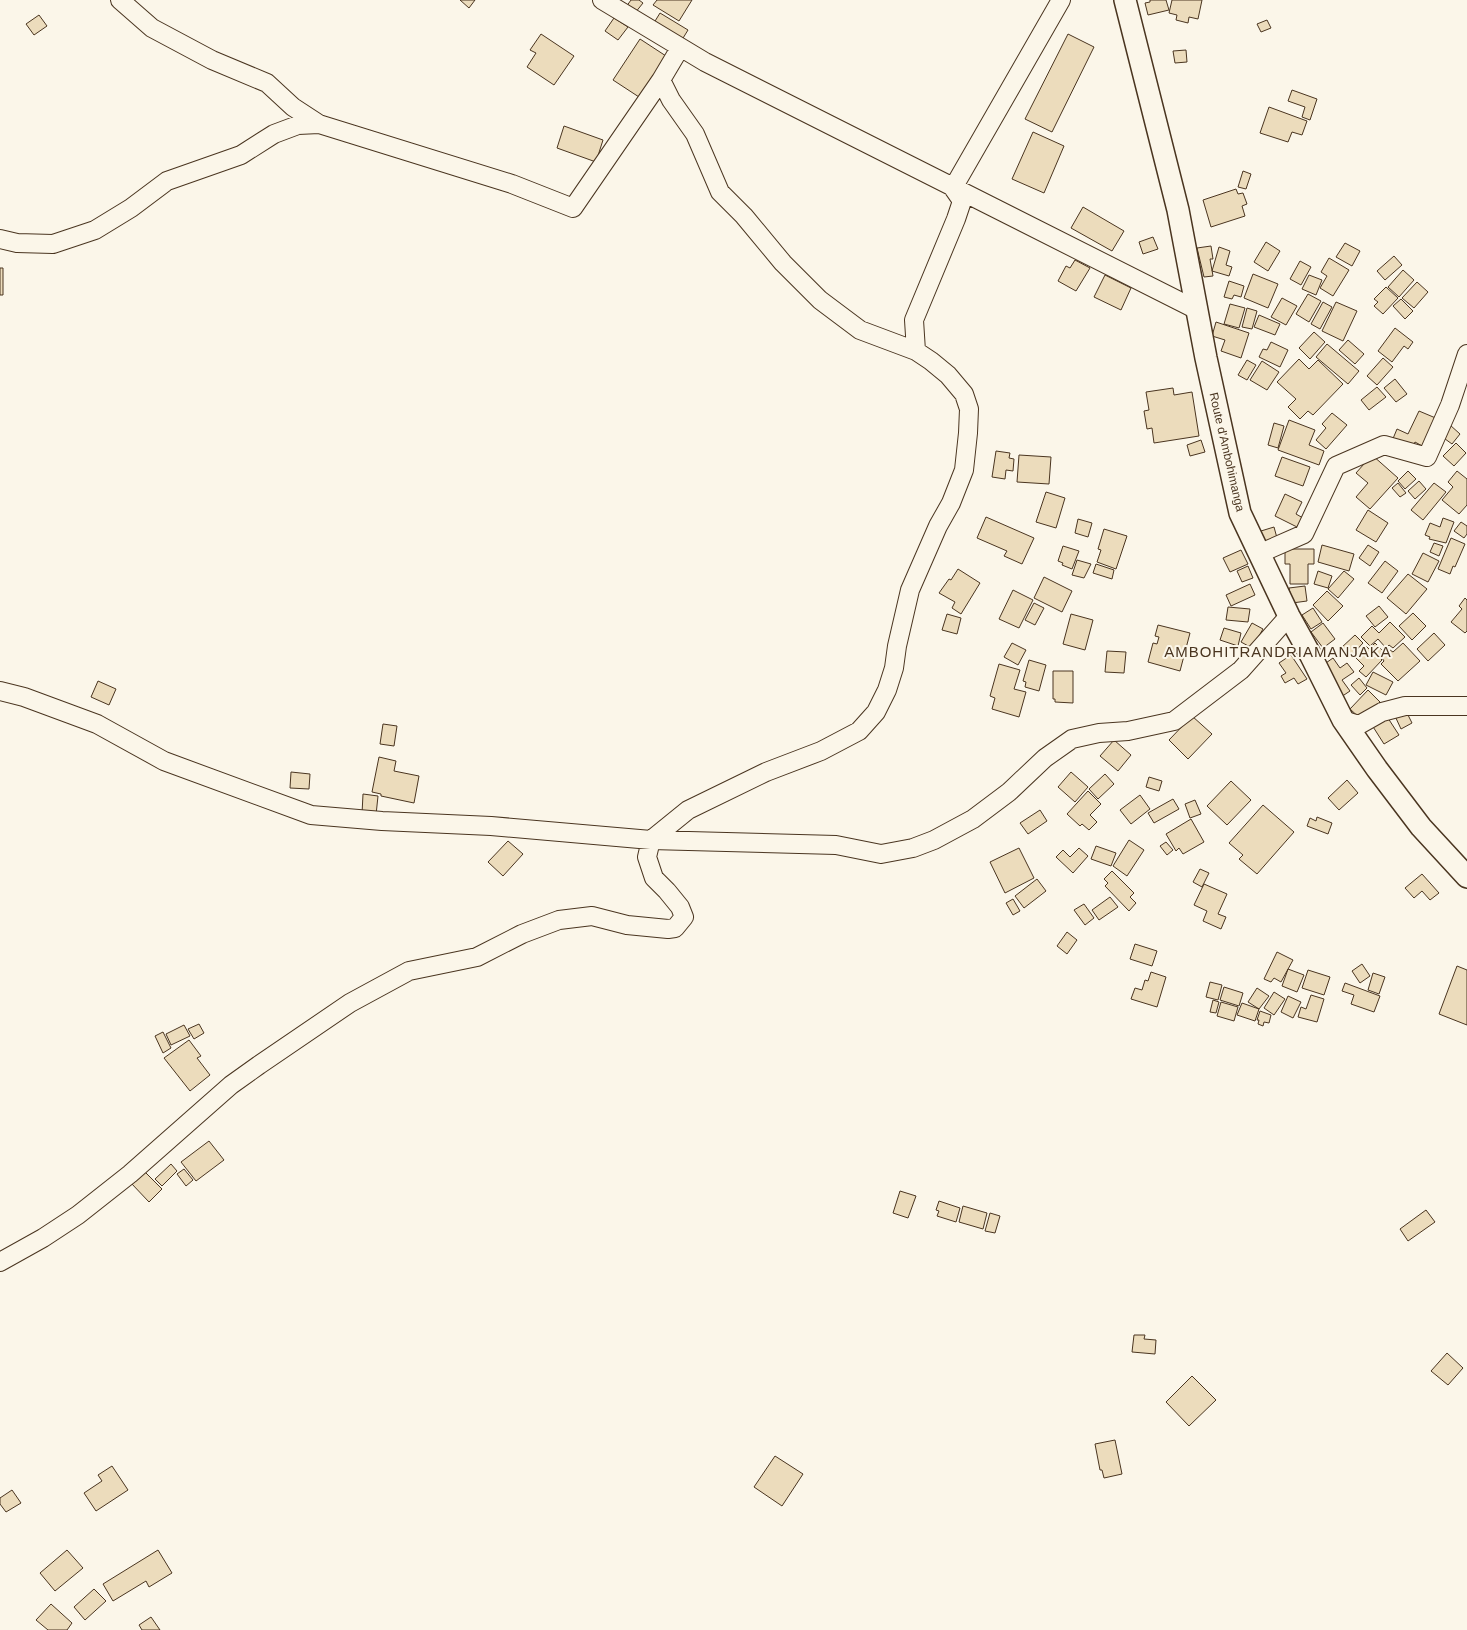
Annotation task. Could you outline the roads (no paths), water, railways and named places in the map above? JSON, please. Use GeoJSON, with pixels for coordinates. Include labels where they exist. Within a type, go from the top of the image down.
{"type":"FeatureCollection","features":[{"type":"Feature","properties":{"kind":"street"},"geometry":{"type":"LineString","coordinates":[[120,0],[152,28],[212,60],[267,83],[293,107],[319,124],[512,184],[573,208],[662,80],[680,48]]}},
{"type":"Feature","properties":{"kind":"street"},"geometry":{"type":"LineString","coordinates":[[602,0],[705,62],[1197,310]]}},
{"type":"Feature","properties":{"kind":"street"},"geometry":{"type":"LineString","coordinates":[[953,188],[1061,0]]}},
{"type":"Feature","properties":{"kind":"street","name":"Route d'Ambohimanga"},"geometry":{"type":"LineString","coordinates":[[1125,0],[1178,210],[1206,358],[1240,513],[1289,616],[1343,720],[1421,827],[1467,876]]}},
{"type":"Feature","properties":{"kind":"street"},"geometry":{"type":"LineString","coordinates":[[0,1262],[78,1215],[130,1174],[232,1085],[266,1060],[350,1003],[409,971],[477,957],[522,934],[559,920],[592,916],[627,925],[675,928],[684,917],[680,907],[654,878],[647,857],[652,840],[688,810],[766,772],[821,751],[859,731],[876,712],[887,690],[894,668],[910,590],[938,526],[951,503],[964,470],[969,409],[964,394],[948,375],[916,350],[860,330],[820,300],[782,262],[744,216],[720,192],[695,134],[671,100],[662,80]]}},
{"type":"Feature","properties":{"kind":"street"},"geometry":{"type":"LineString","coordinates":[[0,239],[16,243],[53,244],[95,230],[131,208],[167,181],[241,155],[274,134],[298,125],[319,124]]}},
{"type":"Feature","properties":{"kind":"street"},"geometry":{"type":"LineString","coordinates":[[916,350],[914,320],[962,201],[953,188]]}},
{"type":"Feature","properties":{"kind":"street"},"geometry":{"type":"LineString","coordinates":[[1260,552],[1304,534],[1336,466],[1384,445],[1427,457],[1450,405],[1467,354]]}},
{"type":"Feature","properties":{"kind":"street"},"geometry":{"type":"LineString","coordinates":[[0,691],[24,697],[97,724],[164,761],[310,815],[382,821],[491,826],[652,840],[836,845],[881,854],[913,848],[934,840],[972,819],[1009,792],[1045,758],[1072,739],[1128,731],[1174,721],[1241,670],[1289,616]]}},
{"type":"Feature","properties":{"kind":"street"},"geometry":{"type":"LineString","coordinates":[[1343,720],[1359,725],[1382,712],[1405,706],[1467,706]]}},
{"type":"Feature","properties":{"kind":"district","name":"AMBOHITRANDRIAMANJAKA"},"geometry":{"type":"Point","coordinates":[1278,651]}}]}
